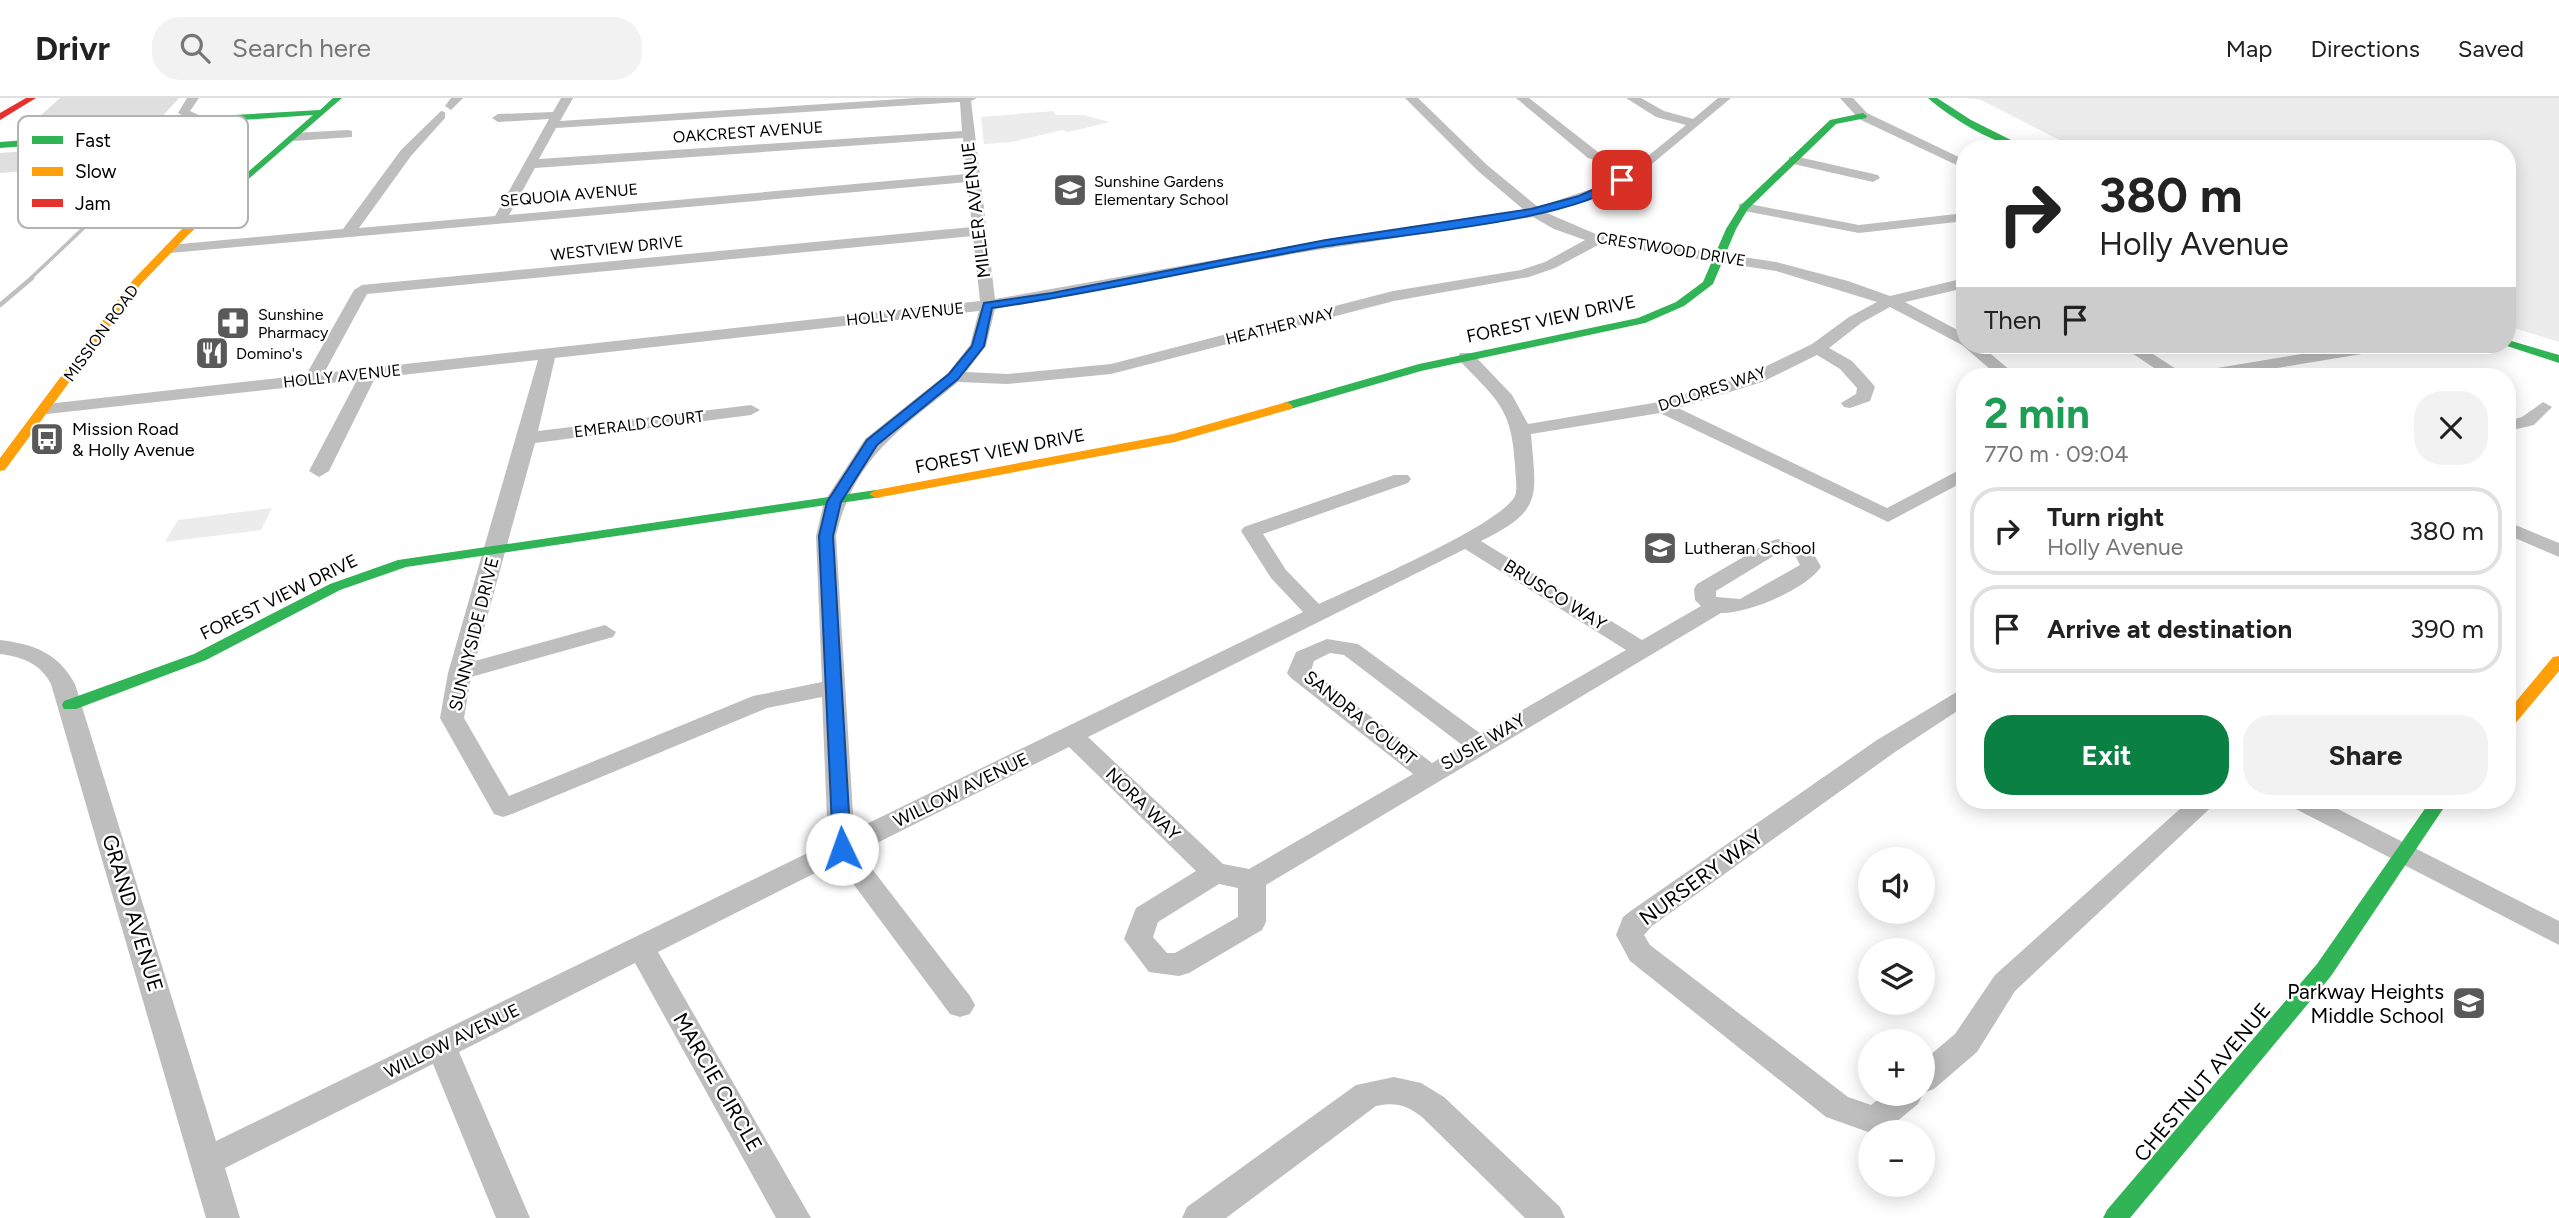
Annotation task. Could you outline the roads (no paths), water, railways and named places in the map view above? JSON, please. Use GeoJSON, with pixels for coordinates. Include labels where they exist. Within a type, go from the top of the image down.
{"type":"FeatureCollection","features":[{"type":"Feature","properties":{"kind":"street"},"geometry":{"type":"LineString","coordinates":[[0,103],[8,98]]}},
{"type":"Feature","properties":{"kind":"street"},"geometry":{"type":"LineString","coordinates":[[0,117],[32,98]]}},
{"type":"Feature","properties":{"kind":"street"},"geometry":{"type":"LineString","coordinates":[[191,116],[184,113],[184,108],[193,98]]}},
{"type":"Feature","properties":{"kind":"street","name":"MISSION ROAD"},"geometry":{"type":"LineString","coordinates":[[248,178],[338,98]]}},
{"type":"Feature","properties":{"kind":"street"},"geometry":{"type":"LineString","coordinates":[[500,219],[567,98]]}},
{"type":"Feature","properties":{"kind":"street","name":"MILLER AVENUE"},"geometry":{"type":"LineString","coordinates":[[842,849],[826,536],[834,502],[872,443],[954,377],[978,346],[988,305],[965,98]]}},
{"type":"Feature","properties":{"kind":"street"},"geometry":{"type":"LineString","coordinates":[[498,119],[555,120],[971,98]]}},
{"type":"Feature","properties":{"kind":"street","name":"CRESTWOOD DRIVE"},"geometry":{"type":"LineString","coordinates":[[1411,98],[1531,212],[1561,227],[1598,239],[1718,256],[1800,273],[1890,301],[1934,320],[1956,335]]}},
{"type":"Feature","properties":{"kind":"street"},"geometry":{"type":"LineString","coordinates":[[1522,98],[1593,155],[1637,169]]}},
{"type":"Feature","properties":{"kind":"street"},"geometry":{"type":"LineString","coordinates":[[1632,98],[1660,114],[1694,123]]}},
{"type":"Feature","properties":{"kind":"street","name":"HOLLY AVENUE"},"geometry":{"type":"LineString","coordinates":[[47,408],[988,305],[1052,296],[1326,243],[1531,212],[1592,194],[1637,169],[1725,98]]}},
{"type":"Feature","properties":{"kind":"street"},"geometry":{"type":"LineString","coordinates":[[1846,98],[1863,116],[1956,161]]}},
{"type":"Feature","properties":{"kind":"street"},"geometry":{"type":"LineString","coordinates":[[1932,98],[1968,122],[2006,140]]}},
{"type":"Feature","properties":{"kind":"street"},"geometry":{"type":"LineString","coordinates":[[348,233],[406,153],[450,106]]}},
{"type":"Feature","properties":{"kind":"street"},"geometry":{"type":"LineString","coordinates":[[248,117],[323,112]]}},
{"type":"Feature","properties":{"kind":"street","name":"FOREST VIEW DRIVE"},"geometry":{"type":"LineString","coordinates":[[70,705],[201,657],[335,587],[403,563],[834,502],[1175,438],[1466,357],[1641,321],[1680,304],[1708,284],[1718,256],[1744,207],[1833,122],[1863,116]]}},
{"type":"Feature","properties":{"kind":"street"},"geometry":{"type":"LineString","coordinates":[[336,145],[359,125]]}},
{"type":"Feature","properties":{"kind":"street"},"geometry":{"type":"LineString","coordinates":[[294,137],[348,134]]}},
{"type":"Feature","properties":{"kind":"street","name":"OAKCREST AVENUE"},"geometry":{"type":"LineString","coordinates":[[530,164],[968,134]]}},
{"type":"Feature","properties":{"kind":"street"},"geometry":{"type":"LineString","coordinates":[[0,145],[18,144]]}},
{"type":"Feature","properties":{"kind":"street"},"geometry":{"type":"LineString","coordinates":[[1794,160],[1873,178]]}},
{"type":"Feature","properties":{"kind":"street","name":"SEQUOIA AVENUE"},"geometry":{"type":"LineString","coordinates":[[170,248],[972,178]]}},
{"type":"Feature","properties":{"kind":"street"},"geometry":{"type":"LineString","coordinates":[[1744,207],[1859,229],[1956,218]]}},
{"type":"Feature","properties":{"kind":"street","name":"MISSION ROAD"},"geometry":{"type":"LineString","coordinates":[[0,467],[47,408],[118,304],[192,228]]}},
{"type":"Feature","properties":{"kind":"street","name":"WESTVIEW DRIVE"},"geometry":{"type":"LineString","coordinates":[[312,379],[362,290],[978,231]]}},
{"type":"Feature","properties":{"kind":"street","name":"HEATHER WAY"},"geometry":{"type":"LineString","coordinates":[[954,377],[1018,378],[1111,369],[1393,296],[1524,274],[1573,254],[1598,239]]}},
{"type":"Feature","properties":{"kind":"street","name":"DOLORES WAY"},"geometry":{"type":"LineString","coordinates":[[1522,430],[1662,407],[1756,378],[1818,348],[1856,320],[1890,301],[1956,285]]}},
{"type":"Feature","properties":{"kind":"street"},"geometry":{"type":"LineString","coordinates":[[2516,346],[2559,359]]}},
{"type":"Feature","properties":{"kind":"street"},"geometry":{"type":"LineString","coordinates":[[1818,348],[1846,365],[1866,387],[1864,397],[1850,403]]}},
{"type":"Feature","properties":{"kind":"street","name":"SUNNYSIDE DRIVE"},"geometry":{"type":"LineString","coordinates":[[548,353],[527,438],[460,673],[452,718],[503,808],[761,701],[833,687]]}},
{"type":"Feature","properties":{"kind":"street"},"geometry":{"type":"LineString","coordinates":[[1981,354],[1998,368]]}},
{"type":"Feature","properties":{"kind":"street"},"geometry":{"type":"LineString","coordinates":[[2143,354],[2165,368]]}},
{"type":"Feature","properties":{"kind":"street"},"geometry":{"type":"LineString","coordinates":[[2247,368],[2331,354]]}},
{"type":"Feature","properties":{"kind":"street","name":"WILLOW AVENUE"},"geometry":{"type":"LineString","coordinates":[[207,1161],[1468,541],[1516,510],[1526,494],[1522,430],[1506,400],[1466,357]]}},
{"type":"Feature","properties":{"kind":"street"},"geometry":{"type":"LineString","coordinates":[[319,471],[369,373]]}},
{"type":"Feature","properties":{"kind":"street"},"geometry":{"type":"LineString","coordinates":[[1662,407],[1888,516],[1956,478]]}},
{"type":"Feature","properties":{"kind":"street"},"geometry":{"type":"LineString","coordinates":[[2516,424],[2528,421],[2543,407]]}},
{"type":"Feature","properties":{"kind":"street","name":"EMERALD COURT"},"geometry":{"type":"LineString","coordinates":[[527,438],[751,410]]}},
{"type":"Feature","properties":{"kind":"street"},"geometry":{"type":"LineString","coordinates":[[1318,615],[1278,574],[1251,531],[1362,495],[1401,479]]}},
{"type":"Feature","properties":{"kind":"street"},"geometry":{"type":"LineString","coordinates":[[2516,532],[2559,551]]}},
{"type":"Feature","properties":{"kind":"street","name":"BRUSCO WAY"},"geometry":{"type":"LineString","coordinates":[[1468,541],[1642,650]]}},
{"type":"Feature","properties":{"kind":"street","name":"SUSIE WAY"},"geometry":{"type":"LineString","coordinates":[[1252,880],[1715,607]]}},
{"type":"Feature","properties":{"kind":"street"},"geometry":{"type":"LineString","coordinates":[[460,673],[605,632]]}},
{"type":"Feature","properties":{"kind":"street","name":"SANDRA COURT"},"geometry":{"type":"LineString","coordinates":[[1430,774],[1299,673],[1304,657],[1327,646],[1350,649],[1479,745]]}},
{"type":"Feature","properties":{"kind":"street","name":"GRAND AVENUE"},"geometry":{"type":"LineString","coordinates":[[0,647],[28,652],[51,664],[58,673],[70,705],[223,1218]]}},
{"type":"Feature","properties":{"kind":"street"},"geometry":{"type":"LineString","coordinates":[[2516,712],[2559,661]]}},
{"type":"Feature","properties":{"kind":"street","name":"NURSERY WAY"},"geometry":{"type":"LineString","coordinates":[[1893,1106],[1876,1121],[1837,1107],[1640,953],[1630,935],[1633,925],[1642,918],[1886,746],[1956,701]]}},
{"type":"Feature","properties":{"kind":"street","name":"NORA WAY"},"geometry":{"type":"LineString","coordinates":[[1072,736],[1215,873]]}},
{"type":"Feature","properties":{"kind":"street"},"geometry":{"type":"LineString","coordinates":[[1935,1070],[1966,1043],[2005,983],[2196,809]]}},
{"type":"Feature","properties":{"kind":"street"},"geometry":{"type":"LineString","coordinates":[[2316,809],[2559,934]]}},
{"type":"Feature","properties":{"kind":"street","name":"CHESTNUT AVENUE"},"geometry":{"type":"LineString","coordinates":[[2115,1218],[2324,970],[2434,809]]}},
{"type":"Feature","properties":{"kind":"street"},"geometry":{"type":"LineString","coordinates":[[842,849],[960,1005]]}},
{"type":"Feature","properties":{"kind":"street"},"geometry":{"type":"LineString","coordinates":[[1215,873],[1252,880],[1252,922],[1179,965],[1159,964],[1138,939],[1146,916],[1215,873]]}},
{"type":"Feature","properties":{"kind":"street","name":"MARCIE CIRCLE"},"geometry":{"type":"LineString","coordinates":[[641,947],[794,1218]]}},
{"type":"Feature","properties":{"kind":"street"},"geometry":{"type":"LineString","coordinates":[[441,1046],[513,1218]]}},
{"type":"Feature","properties":{"kind":"street"},"geometry":{"type":"LineString","coordinates":[[1199,1218],[1367,1096],[1387,1089],[1419,1096],[1433,1107],[1548,1218]]}},
{"type":"Feature","properties":{"kind":"waterway"},"geometry":{"type":"LineString","coordinates":[[30,279],[84,228]]}},
{"type":"Feature","properties":{"kind":"waterway"},"geometry":{"type":"LineString","coordinates":[[0,305],[32,278]]}},
{"type":"Feature","properties":{"kind":"place","name":"Sunshine Gardens Elementary School"},"geometry":{"type":"Point","coordinates":[1070,190]}},
{"type":"Feature","properties":{"kind":"place","name":"Sunshine Pharmacy"},"geometry":{"type":"Point","coordinates":[233,323]}},
{"type":"Feature","properties":{"kind":"place","name":"Domino's"},"geometry":{"type":"Point","coordinates":[212,353]}},
{"type":"Feature","properties":{"kind":"place","name":"Mission Road & Holly Avenue"},"geometry":{"type":"Point","coordinates":[47,439]}},
{"type":"Feature","properties":{"kind":"place","name":"Lutheran School"},"geometry":{"type":"Point","coordinates":[1660,548]}},
{"type":"Feature","properties":{"kind":"place","name":"Parkway Heights Middle School"},"geometry":{"type":"Point","coordinates":[2469,1003]}}]}
